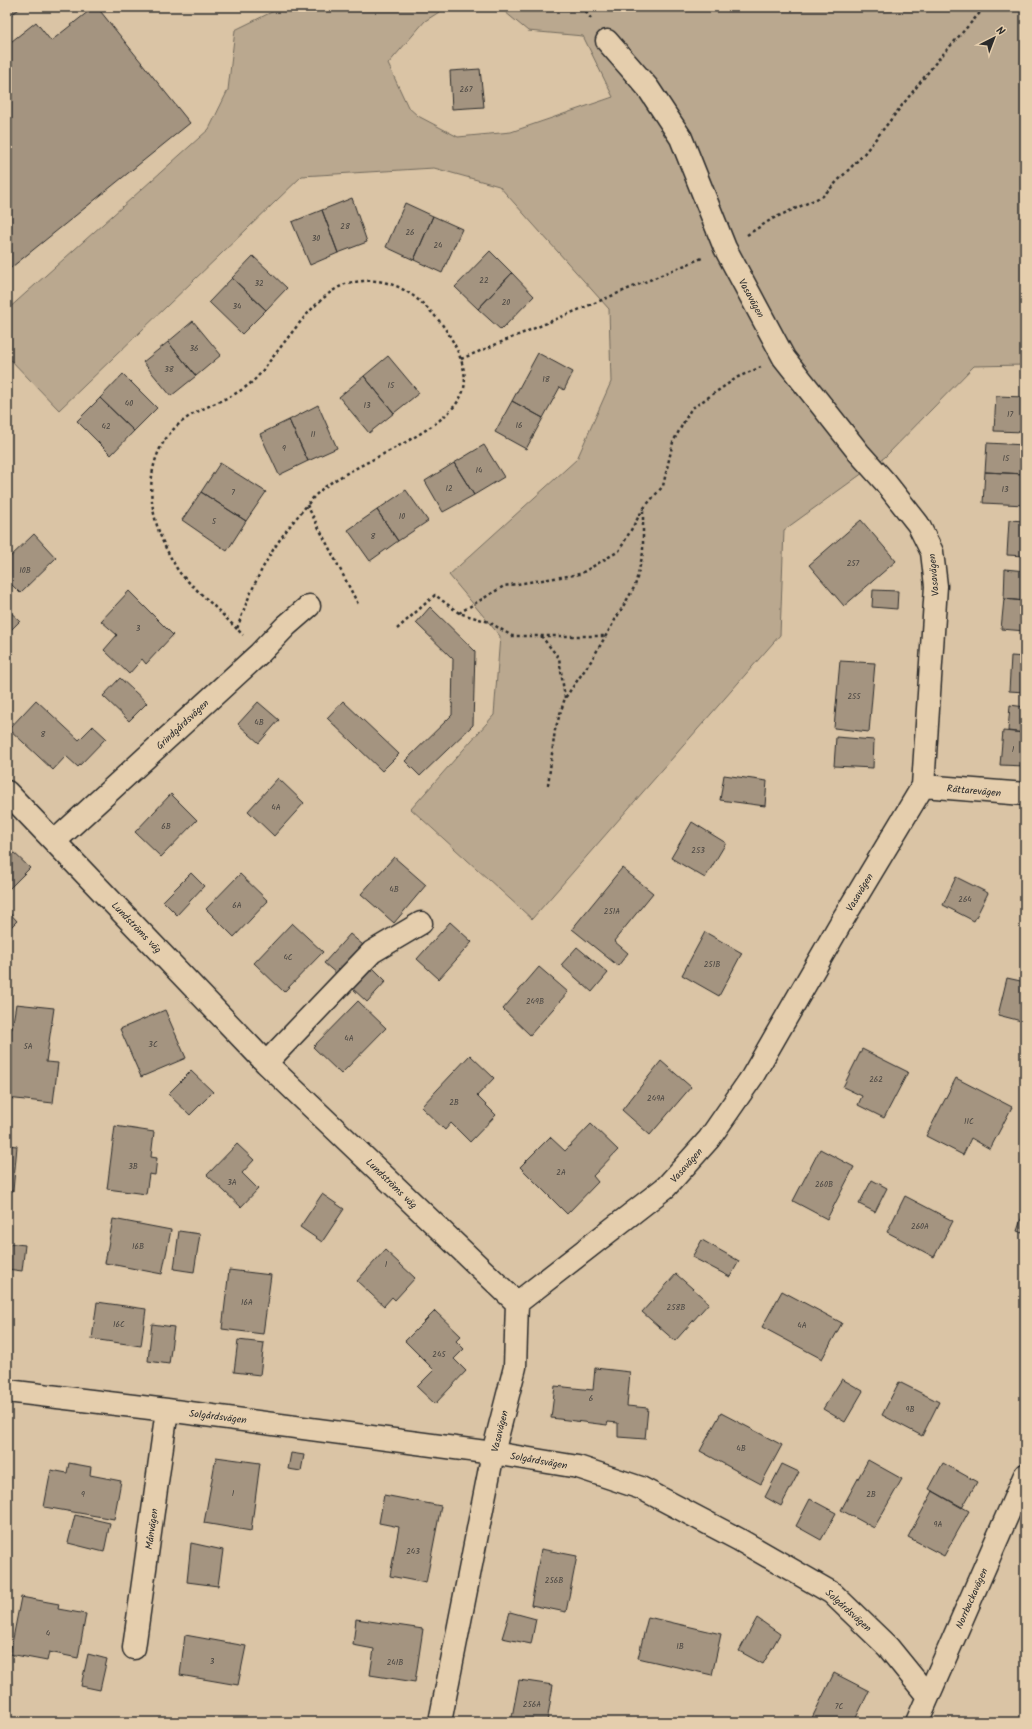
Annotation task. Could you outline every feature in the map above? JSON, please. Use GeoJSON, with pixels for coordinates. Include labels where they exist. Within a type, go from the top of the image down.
{"type":"FeatureCollection","features":[{"type":"Feature","properties":{"kind":"street","name":"Vasavägen"},"geometry":{"type":"LineString","coordinates":[[440,1722],[494,1452],[516,1366],[517,1303],[666,1187],[709,1139],[752,1077],[843,919],[923,786],[936,586],[932,552],[918,524],[885,482],[859,453],[784,358],[725,248],[681,138],[648,88],[607,41]]}},
{"type":"Feature","properties":{"kind":"street","name":"Grindgårdsvägen"},"geometry":{"type":"LineString","coordinates":[[55,841],[260,653],[286,626],[309,606]]}},
{"type":"Feature","properties":{"kind":"street","name":"Rättarevägen"},"geometry":{"type":"LineString","coordinates":[[923,786],[1025,794]]}},
{"type":"Feature","properties":{"kind":"street","name":"Lundströms väg"},"geometry":{"type":"LineString","coordinates":[[7,792],[266,1063],[517,1303]]}},
{"type":"Feature","properties":{"kind":"street"},"geometry":{"type":"LineString","coordinates":[[266,1063],[372,952],[421,922]]}},
{"type":"Feature","properties":{"kind":"street","name":"Solgårdsvägen"},"geometry":{"type":"LineString","coordinates":[[7,1391],[494,1452],[578,1467],[641,1488],[738,1539],[832,1593],[888,1646],[927,1695]]}},
{"type":"Feature","properties":{"kind":"street","name":"Månvägen"},"geometry":{"type":"LineString","coordinates":[[134,1648],[167,1410]]}},
{"type":"Feature","properties":{"kind":"street","name":"Norrbackavägen"},"geometry":{"type":"LineString","coordinates":[[917,1722],[927,1695],[1025,1475]]}},
{"type":"Feature","properties":{"kind":"path"},"geometry":{"type":"LineString","coordinates":[[461,359],[725,248],[772,219],[823,196],[864,155],[937,60],[985,7]]}},
{"type":"Feature","properties":{"kind":"path"},"geometry":{"type":"LineString","coordinates":[[236,629],[247,599],[269,554],[284,532],[320,491],[335,480],[428,429],[456,404],[463,391],[465,380],[461,359],[440,321],[420,300],[396,285],[372,280],[346,284],[330,292],[314,308],[254,381],[229,397],[200,409],[177,426],[170,433],[158,452],[154,463],[150,484],[153,511],[161,540],[179,572],[236,629],[260,653]]}},
{"type":"Feature","properties":{"kind":"path"},"geometry":{"type":"LineString","coordinates":[[458,614],[504,586],[580,574],[619,551],[643,509],[663,486],[673,442],[691,409],[738,377],[784,358]]}},
{"type":"Feature","properties":{"kind":"path"},"geometry":{"type":"LineString","coordinates":[[307,505],[358,604]]}},
{"type":"Feature","properties":{"kind":"path"},"geometry":{"type":"LineString","coordinates":[[548,785],[555,730],[565,698],[591,661],[635,586],[643,553],[643,509]]}},
{"type":"Feature","properties":{"kind":"path"},"geometry":{"type":"LineString","coordinates":[[397,630],[435,595],[458,614],[489,622],[512,636],[605,636]]}},
{"type":"Feature","properties":{"kind":"path"},"geometry":{"type":"LineString","coordinates":[[541,636],[560,658],[565,698]]}},
{"type":"Feature","properties":{"kind":"shaded area"},"geometry":{"type":"Polygon","coordinates":[[[282,7],[447,7],[425,21],[388,64],[408,107],[418,116],[458,137],[511,132],[613,97],[583,36],[528,31],[499,7],[1025,7],[1025,365],[974,366],[885,457],[784,530],[780,635],[532,919],[411,809],[494,715],[500,636],[449,575],[577,459],[611,382],[609,309],[499,186],[434,168],[302,176],[59,410],[7,356],[7,310],[209,129],[228,90],[235,30],[282,7]]]}},
{"type":"Feature","properties":{"kind":"building"},"geometry":{"type":"Polygon","coordinates":[[[7,7],[22,7],[7,18],[7,7]]]}},
{"type":"Feature","properties":{"kind":"building"},"geometry":{"type":"Polygon","coordinates":[[[94,7],[97,7],[190,123],[7,271],[7,77],[11,74],[7,69],[7,45],[36,22],[51,41],[94,7]]]}},
{"type":"Feature","properties":{"kind":"building"},"geometry":{"type":"Polygon","coordinates":[[[480,69],[484,107],[452,109],[450,71],[480,69]]]}},
{"type":"Feature","properties":{"kind":"building"},"geometry":{"type":"Polygon","coordinates":[[[352,198],[367,242],[338,253],[322,210],[352,198]]]}},
{"type":"Feature","properties":{"kind":"building"},"geometry":{"type":"Polygon","coordinates":[[[405,203],[433,216],[414,260],[386,247],[405,203]]]}},
{"type":"Feature","properties":{"kind":"building"},"geometry":{"type":"Polygon","coordinates":[[[322,210],[338,253],[310,265],[292,222],[322,210]]]}},
{"type":"Feature","properties":{"kind":"building"},"geometry":{"type":"Polygon","coordinates":[[[433,216],[462,229],[442,273],[414,260],[433,216]]]}},
{"type":"Feature","properties":{"kind":"building"},"geometry":{"type":"Polygon","coordinates":[[[490,251],[512,273],[478,309],[455,287],[490,251]]]}},
{"type":"Feature","properties":{"kind":"building"},"geometry":{"type":"Polygon","coordinates":[[[253,256],[287,288],[266,310],[232,278],[253,256]]]}},
{"type":"Feature","properties":{"kind":"building"},"geometry":{"type":"Polygon","coordinates":[[[512,273],[534,296],[501,330],[478,309],[512,273]]]}},
{"type":"Feature","properties":{"kind":"building"},"geometry":{"type":"Polygon","coordinates":[[[232,278],[266,310],[242,334],[209,302],[232,278]]]}},
{"type":"Feature","properties":{"kind":"building"},"geometry":{"type":"Polygon","coordinates":[[[193,321],[221,355],[196,376],[168,342],[193,321]]]}},
{"type":"Feature","properties":{"kind":"building"},"geometry":{"type":"Polygon","coordinates":[[[168,342],[196,376],[171,396],[143,362],[168,342]]]}},
{"type":"Feature","properties":{"kind":"building"},"geometry":{"type":"Polygon","coordinates":[[[538,353],[573,372],[564,390],[560,387],[543,418],[512,401],[538,353]]]}},
{"type":"Feature","properties":{"kind":"building"},"geometry":{"type":"Polygon","coordinates":[[[388,356],[419,393],[394,413],[364,376],[388,356]]]}},
{"type":"Feature","properties":{"kind":"building"},"geometry":{"type":"Polygon","coordinates":[[[123,374],[157,408],[134,431],[100,398],[123,374]]]}},
{"type":"Feature","properties":{"kind":"building"},"geometry":{"type":"Polygon","coordinates":[[[364,376],[394,413],[369,433],[339,397],[364,376]]]}},
{"type":"Feature","properties":{"kind":"building"},"geometry":{"type":"Polygon","coordinates":[[[996,396],[1025,397],[1025,432],[994,431],[996,396]]]}},
{"type":"Feature","properties":{"kind":"building"},"geometry":{"type":"Polygon","coordinates":[[[100,398],[134,431],[111,455],[77,421],[100,398]]]}},
{"type":"Feature","properties":{"kind":"building"},"geometry":{"type":"Polygon","coordinates":[[[512,401],[543,418],[526,449],[495,432],[512,401]]]}},
{"type":"Feature","properties":{"kind":"building"},"geometry":{"type":"Polygon","coordinates":[[[318,405],[337,448],[308,461],[289,420],[318,405]]]}},
{"type":"Feature","properties":{"kind":"building"},"geometry":{"type":"Polygon","coordinates":[[[289,420],[308,461],[279,475],[260,434],[289,420]]]}},
{"type":"Feature","properties":{"kind":"building"},"geometry":{"type":"Polygon","coordinates":[[[987,443],[1025,445],[1025,474],[985,472],[987,443]]]}},
{"type":"Feature","properties":{"kind":"building"},"geometry":{"type":"Polygon","coordinates":[[[484,445],[504,477],[474,495],[454,463],[484,445]]]}},
{"type":"Feature","properties":{"kind":"building"},"geometry":{"type":"Polygon","coordinates":[[[220,463],[266,492],[246,521],[201,492],[220,463]]]}},
{"type":"Feature","properties":{"kind":"building"},"geometry":{"type":"Polygon","coordinates":[[[454,463],[474,495],[443,512],[425,481],[454,463]]]}},
{"type":"Feature","properties":{"kind":"building"},"geometry":{"type":"Polygon","coordinates":[[[985,472],[1025,474],[1025,505],[983,503],[985,472]]]}},
{"type":"Feature","properties":{"kind":"building"},"geometry":{"type":"Polygon","coordinates":[[[406,490],[428,521],[398,541],[377,510],[406,490]]]}},
{"type":"Feature","properties":{"kind":"building"},"geometry":{"type":"Polygon","coordinates":[[[201,492],[246,521],[227,551],[182,520],[201,492]]]}},
{"type":"Feature","properties":{"kind":"building"},"geometry":{"type":"Polygon","coordinates":[[[377,510],[398,541],[370,561],[348,530],[377,510]]]}},
{"type":"Feature","properties":{"kind":"building"},"geometry":{"type":"Polygon","coordinates":[[[861,520],[896,561],[844,606],[809,565],[861,520]]]}},
{"type":"Feature","properties":{"kind":"building"},"geometry":{"type":"Polygon","coordinates":[[[1009,520],[1025,521],[1025,556],[1007,555],[1009,520]]]}},
{"type":"Feature","properties":{"kind":"building"},"geometry":{"type":"Polygon","coordinates":[[[34,534],[56,558],[20,593],[7,580],[7,560],[34,534]]]}},
{"type":"Feature","properties":{"kind":"building"},"geometry":{"type":"Polygon","coordinates":[[[1005,569],[1025,571],[1025,601],[1004,599],[1005,569]]]}},
{"type":"Feature","properties":{"kind":"building"},"geometry":{"type":"Polygon","coordinates":[[[873,590],[898,591],[897,609],[872,607],[873,590]]]}},
{"type":"Feature","properties":{"kind":"building"},"geometry":{"type":"Polygon","coordinates":[[[129,591],[173,635],[146,664],[142,659],[129,674],[104,650],[117,635],[101,621],[129,591]]]}},
{"type":"Feature","properties":{"kind":"building"},"geometry":{"type":"Polygon","coordinates":[[[1004,599],[1025,601],[1025,631],[1001,629],[1004,599]]]}},
{"type":"Feature","properties":{"kind":"building"},"geometry":{"type":"Polygon","coordinates":[[[430,607],[475,651],[473,725],[420,776],[405,761],[452,715],[453,659],[416,623],[430,607]]]}},
{"type":"Feature","properties":{"kind":"building"},"geometry":{"type":"Polygon","coordinates":[[[7,609],[20,621],[10,631],[11,633],[7,637],[7,609]]]}},
{"type":"Feature","properties":{"kind":"building"},"geometry":{"type":"Polygon","coordinates":[[[1011,656],[1025,657],[1025,692],[1009,691],[1011,656]]]}},
{"type":"Feature","properties":{"kind":"building"},"geometry":{"type":"Polygon","coordinates":[[[840,661],[875,663],[869,732],[834,728],[840,661]]]}},
{"type":"Feature","properties":{"kind":"building"},"geometry":{"type":"Polygon","coordinates":[[[120,678],[147,703],[129,721],[103,696],[120,678]]]}},
{"type":"Feature","properties":{"kind":"building"},"geometry":{"type":"Polygon","coordinates":[[[36,700],[79,740],[93,726],[106,738],[78,767],[66,756],[53,770],[9,729],[36,700]]]}},
{"type":"Feature","properties":{"kind":"building"},"geometry":{"type":"Polygon","coordinates":[[[343,701],[399,754],[382,771],[327,718],[343,701]]]}},
{"type":"Feature","properties":{"kind":"building"},"geometry":{"type":"Polygon","coordinates":[[[258,702],[279,720],[259,743],[238,724],[258,702]]]}},
{"type":"Feature","properties":{"kind":"building"},"geometry":{"type":"Polygon","coordinates":[[[1010,705],[1025,707],[1025,733],[1008,731],[1010,705]]]}},
{"type":"Feature","properties":{"kind":"building"},"geometry":{"type":"Polygon","coordinates":[[[1003,731],[1025,733],[1025,766],[1000,765],[1003,731]]]}},
{"type":"Feature","properties":{"kind":"building"},"geometry":{"type":"Polygon","coordinates":[[[836,737],[874,740],[873,768],[834,766],[836,737]]]}},
{"type":"Feature","properties":{"kind":"building"},"geometry":{"type":"Polygon","coordinates":[[[724,775],[767,781],[765,806],[720,800],[724,775]]]}},
{"type":"Feature","properties":{"kind":"building"},"geometry":{"type":"Polygon","coordinates":[[[278,778],[304,803],[274,836],[248,811],[278,778]]]}},
{"type":"Feature","properties":{"kind":"building"},"geometry":{"type":"Polygon","coordinates":[[[171,794],[197,820],[161,857],[135,832],[171,794]]]}},
{"type":"Feature","properties":{"kind":"building"},"geometry":{"type":"Polygon","coordinates":[[[692,822],[726,843],[705,878],[671,858],[692,822]]]}},
{"type":"Feature","properties":{"kind":"building"},"geometry":{"type":"Polygon","coordinates":[[[11,850],[30,868],[9,889],[7,887],[7,855],[11,850]]]}},
{"type":"Feature","properties":{"kind":"building"},"geometry":{"type":"Polygon","coordinates":[[[394,857],[426,885],[394,923],[361,894],[394,857]]]}},
{"type":"Feature","properties":{"kind":"building"},"geometry":{"type":"Polygon","coordinates":[[[622,868],[653,893],[614,941],[628,953],[618,966],[572,929],[622,868]]]}},
{"type":"Feature","properties":{"kind":"building"},"geometry":{"type":"Polygon","coordinates":[[[191,873],[204,886],[177,915],[163,901],[191,873]]]}},
{"type":"Feature","properties":{"kind":"building"},"geometry":{"type":"Polygon","coordinates":[[[240,874],[268,901],[234,937],[206,909],[240,874]]]}},
{"type":"Feature","properties":{"kind":"building"},"geometry":{"type":"Polygon","coordinates":[[[956,877],[988,893],[974,921],[943,905],[956,877]]]}},
{"type":"Feature","properties":{"kind":"building"},"geometry":{"type":"Polygon","coordinates":[[[7,910],[17,921],[7,931],[7,910]]]}},
{"type":"Feature","properties":{"kind":"building"},"geometry":{"type":"Polygon","coordinates":[[[450,922],[472,942],[439,979],[417,959],[450,922]]]}},
{"type":"Feature","properties":{"kind":"building"},"geometry":{"type":"Polygon","coordinates":[[[292,923],[323,952],[284,992],[254,963],[292,923]]]}},
{"type":"Feature","properties":{"kind":"building"},"geometry":{"type":"Polygon","coordinates":[[[705,932],[742,953],[719,996],[682,975],[705,932]]]}},
{"type":"Feature","properties":{"kind":"building"},"geometry":{"type":"Polygon","coordinates":[[[350,934],[363,945],[337,974],[324,963],[350,934]]]}},
{"type":"Feature","properties":{"kind":"building"},"geometry":{"type":"Polygon","coordinates":[[[577,947],[608,973],[592,992],[561,965],[577,947]]]}},
{"type":"Feature","properties":{"kind":"building"},"geometry":{"type":"Polygon","coordinates":[[[372,967],[386,981],[367,1002],[352,988],[372,967]]]}},
{"type":"Feature","properties":{"kind":"building"},"geometry":{"type":"Polygon","coordinates":[[[539,967],[568,992],[530,1035],[503,1009],[539,967]]]}},
{"type":"Feature","properties":{"kind":"building"},"geometry":{"type":"Polygon","coordinates":[[[1007,978],[1025,982],[1025,1022],[998,1015],[1007,978]]]}},
{"type":"Feature","properties":{"kind":"building"},"geometry":{"type":"Polygon","coordinates":[[[358,1001],[386,1028],[341,1074],[313,1047],[358,1001]]]}},
{"type":"Feature","properties":{"kind":"building"},"geometry":{"type":"Polygon","coordinates":[[[16,1004],[54,1008],[46,1062],[58,1063],[53,1103],[7,1098],[7,1028],[12,1029],[16,1004]]]}},
{"type":"Feature","properties":{"kind":"building"},"geometry":{"type":"Polygon","coordinates":[[[165,1010],[186,1058],[141,1077],[120,1029],[165,1010]]]}},
{"type":"Feature","properties":{"kind":"building"},"geometry":{"type":"Polygon","coordinates":[[[862,1049],[908,1072],[884,1118],[858,1105],[862,1096],[843,1087],[862,1049]]]}},
{"type":"Feature","properties":{"kind":"building"},"geometry":{"type":"Polygon","coordinates":[[[470,1055],[494,1078],[477,1096],[496,1115],[470,1142],[451,1123],[445,1130],[421,1107],[470,1055]]]}},
{"type":"Feature","properties":{"kind":"building"},"geometry":{"type":"Polygon","coordinates":[[[661,1061],[691,1087],[650,1135],[622,1110],[661,1061]]]}},
{"type":"Feature","properties":{"kind":"building"},"geometry":{"type":"Polygon","coordinates":[[[191,1071],[213,1092],[190,1115],[168,1094],[191,1071]]]}},
{"type":"Feature","properties":{"kind":"building"},"geometry":{"type":"Polygon","coordinates":[[[956,1078],[1012,1107],[990,1149],[971,1138],[963,1155],[926,1136],[956,1078]]]}},
{"type":"Feature","properties":{"kind":"building"},"geometry":{"type":"Polygon","coordinates":[[[591,1124],[618,1150],[593,1176],[598,1182],[567,1214],[520,1167],[550,1137],[565,1151],[591,1124]]]}},
{"type":"Feature","properties":{"kind":"building"},"geometry":{"type":"Polygon","coordinates":[[[115,1126],[154,1132],[151,1157],[157,1158],[155,1175],[149,1174],[146,1194],[107,1189],[115,1126]]]}},
{"type":"Feature","properties":{"kind":"building"},"geometry":{"type":"Polygon","coordinates":[[[237,1144],[254,1160],[242,1173],[258,1189],[241,1207],[207,1175],[237,1144]]]}},
{"type":"Feature","properties":{"kind":"building"},"geometry":{"type":"Polygon","coordinates":[[[7,1145],[17,1146],[13,1191],[7,1191],[7,1145]]]}},
{"type":"Feature","properties":{"kind":"building"},"geometry":{"type":"Polygon","coordinates":[[[820,1149],[854,1167],[827,1219],[793,1201],[820,1149]]]}},
{"type":"Feature","properties":{"kind":"building"},"geometry":{"type":"Polygon","coordinates":[[[872,1180],[887,1188],[875,1212],[859,1204],[872,1180]]]}},
{"type":"Feature","properties":{"kind":"building"},"geometry":{"type":"Polygon","coordinates":[[[322,1194],[344,1209],[322,1242],[300,1227],[322,1194]]]}},
{"type":"Feature","properties":{"kind":"building"},"geometry":{"type":"Polygon","coordinates":[[[905,1196],[953,1221],[934,1257],[887,1232],[905,1196]]]}},
{"type":"Feature","properties":{"kind":"building"},"geometry":{"type":"Polygon","coordinates":[[[1025,1208],[1025,1234],[1017,1231],[1025,1208]]]}},
{"type":"Feature","properties":{"kind":"building"},"geometry":{"type":"Polygon","coordinates":[[[113,1219],[171,1230],[162,1274],[105,1263],[113,1219]]]}},
{"type":"Feature","properties":{"kind":"building"},"geometry":{"type":"Polygon","coordinates":[[[179,1231],[200,1234],[194,1272],[174,1269],[179,1231]]]}},
{"type":"Feature","properties":{"kind":"building"},"geometry":{"type":"Polygon","coordinates":[[[702,1240],[739,1261],[730,1277],[692,1257],[702,1240]]]}},
{"type":"Feature","properties":{"kind":"building"},"geometry":{"type":"Polygon","coordinates":[[[7,1243],[25,1245],[22,1271],[7,1269],[7,1243]]]}},
{"type":"Feature","properties":{"kind":"building"},"geometry":{"type":"Polygon","coordinates":[[[385,1250],[415,1278],[395,1300],[392,1297],[384,1306],[357,1281],[385,1250]]]}},
{"type":"Feature","properties":{"kind":"building"},"geometry":{"type":"Polygon","coordinates":[[[229,1270],[271,1275],[263,1334],[222,1329],[229,1270]]]}},
{"type":"Feature","properties":{"kind":"building"},"geometry":{"type":"Polygon","coordinates":[[[676,1274],[709,1303],[675,1341],[642,1312],[676,1274]]]}},
{"type":"Feature","properties":{"kind":"building"},"geometry":{"type":"Polygon","coordinates":[[[782,1291],[842,1323],[822,1359],[762,1327],[782,1291]]]}},
{"type":"Feature","properties":{"kind":"building"},"geometry":{"type":"Polygon","coordinates":[[[97,1302],[146,1309],[141,1346],[92,1339],[97,1302]]]}},
{"type":"Feature","properties":{"kind":"building"},"geometry":{"type":"Polygon","coordinates":[[[435,1311],[461,1336],[456,1341],[464,1349],[454,1359],[466,1371],[435,1404],[417,1387],[434,1370],[405,1341],[435,1311]]]}},
{"type":"Feature","properties":{"kind":"building"},"geometry":{"type":"Polygon","coordinates":[[[152,1324],[174,1327],[169,1364],[148,1361],[152,1324]]]}},
{"type":"Feature","properties":{"kind":"building"},"geometry":{"type":"Polygon","coordinates":[[[238,1340],[264,1343],[260,1375],[234,1372],[238,1340]]]}},
{"type":"Feature","properties":{"kind":"building"},"geometry":{"type":"Polygon","coordinates":[[[595,1368],[630,1372],[627,1406],[648,1408],[645,1439],[618,1437],[618,1423],[608,1422],[607,1425],[551,1418],[555,1386],[593,1390],[595,1368]]]}},
{"type":"Feature","properties":{"kind":"building"},"geometry":{"type":"Polygon","coordinates":[[[842,1379],[863,1391],[845,1422],[823,1409],[842,1379]]]}},
{"type":"Feature","properties":{"kind":"building"},"geometry":{"type":"Polygon","coordinates":[[[899,1382],[939,1402],[922,1436],[882,1415],[899,1382]]]}},
{"type":"Feature","properties":{"kind":"building"},"geometry":{"type":"Polygon","coordinates":[[[721,1413],[782,1445],[761,1484],[700,1451],[721,1413]]]}},
{"type":"Feature","properties":{"kind":"building"},"geometry":{"type":"Polygon","coordinates":[[[291,1453],[304,1455],[301,1471],[288,1469],[291,1453]]]}},
{"type":"Feature","properties":{"kind":"building"},"geometry":{"type":"Polygon","coordinates":[[[216,1457],[260,1463],[251,1531],[204,1523],[216,1457]]]}},
{"type":"Feature","properties":{"kind":"building"},"geometry":{"type":"Polygon","coordinates":[[[868,1460],[902,1479],[874,1528],[841,1510],[868,1460]]]}},
{"type":"Feature","properties":{"kind":"building"},"geometry":{"type":"Polygon","coordinates":[[[69,1463],[91,1467],[90,1475],[121,1481],[114,1519],[44,1507],[51,1470],[67,1473],[69,1463]]]}},
{"type":"Feature","properties":{"kind":"building"},"geometry":{"type":"Polygon","coordinates":[[[943,1463],[977,1482],[962,1508],[929,1489],[943,1463]]]}},
{"type":"Feature","properties":{"kind":"building"},"geometry":{"type":"Polygon","coordinates":[[[782,1464],[799,1472],[781,1506],[765,1497],[782,1464]]]}},
{"type":"Feature","properties":{"kind":"building"},"geometry":{"type":"Polygon","coordinates":[[[933,1491],[969,1511],[944,1556],[908,1537],[933,1491]]]}},
{"type":"Feature","properties":{"kind":"building"},"geometry":{"type":"Polygon","coordinates":[[[384,1495],[441,1506],[426,1583],[390,1576],[399,1527],[379,1523],[384,1495]]]}},
{"type":"Feature","properties":{"kind":"building"},"geometry":{"type":"Polygon","coordinates":[[[810,1499],[836,1513],[821,1540],[796,1526],[810,1499]]]}},
{"type":"Feature","properties":{"kind":"building"},"geometry":{"type":"Polygon","coordinates":[[[75,1515],[110,1523],[104,1552],[68,1543],[75,1515]]]}},
{"type":"Feature","properties":{"kind":"building"},"geometry":{"type":"Polygon","coordinates":[[[191,1543],[223,1550],[218,1586],[187,1582],[191,1543]]]}},
{"type":"Feature","properties":{"kind":"building"},"geometry":{"type":"Polygon","coordinates":[[[541,1549],[577,1556],[566,1612],[531,1605],[541,1549]]]}},
{"type":"Feature","properties":{"kind":"building"},"geometry":{"type":"Polygon","coordinates":[[[21,1597],[59,1604],[58,1609],[86,1614],[78,1658],[49,1652],[47,1661],[10,1654],[21,1597]]]}},
{"type":"Feature","properties":{"kind":"building"},"geometry":{"type":"Polygon","coordinates":[[[510,1612],[536,1619],[531,1644],[502,1638],[510,1612]]]}},
{"type":"Feature","properties":{"kind":"building"},"geometry":{"type":"Polygon","coordinates":[[[648,1617],[721,1634],[712,1675],[638,1658],[648,1617]]]}},
{"type":"Feature","properties":{"kind":"building"},"geometry":{"type":"Polygon","coordinates":[[[757,1618],[780,1634],[763,1664],[739,1651],[757,1618]]]}},
{"type":"Feature","properties":{"kind":"building"},"geometry":{"type":"Polygon","coordinates":[[[356,1619],[423,1629],[415,1682],[370,1675],[374,1649],[353,1645],[356,1619]]]}},
{"type":"Feature","properties":{"kind":"building"},"geometry":{"type":"Polygon","coordinates":[[[185,1635],[246,1646],[238,1685],[180,1675],[185,1635]]]}},
{"type":"Feature","properties":{"kind":"building"},"geometry":{"type":"Polygon","coordinates":[[[88,1654],[107,1659],[100,1690],[81,1686],[88,1654]]]}},
{"type":"Feature","properties":{"kind":"building"},"geometry":{"type":"Polygon","coordinates":[[[834,1673],[869,1691],[854,1722],[810,1722],[834,1673]]]}},
{"type":"Feature","properties":{"kind":"building"},"geometry":{"type":"Polygon","coordinates":[[[519,1680],[553,1685],[547,1722],[511,1722],[519,1680]]]}}]}
